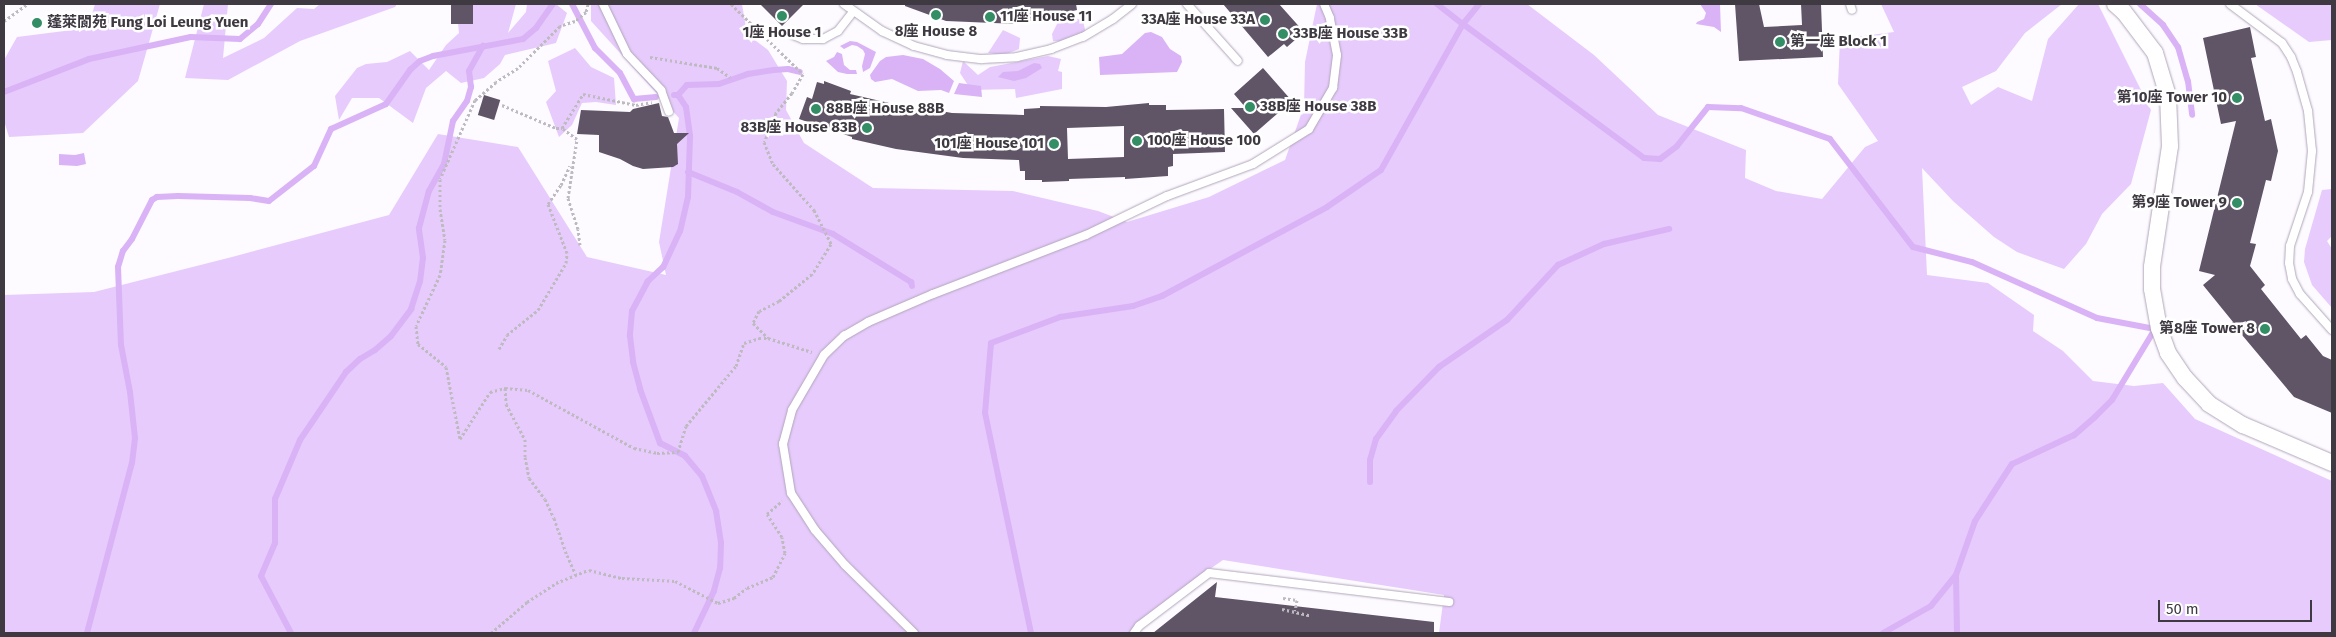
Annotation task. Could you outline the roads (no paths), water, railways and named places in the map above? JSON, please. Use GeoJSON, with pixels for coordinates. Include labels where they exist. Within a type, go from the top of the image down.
{"type":"FeatureCollection","features":[{"type":"Feature","properties":{"kind":"street"},"geometry":{"type":"LineString","coordinates":[[2115,4],[2155,53],[2168,96],[2170,146],[2152,267],[2157,321],[2168,353],[2185,378],[2209,404],[2243,425],[2332,463]]}},
{"type":"Feature","properties":{"kind":"lane"},"geometry":{"type":"LineString","coordinates":[[603,4],[630,57],[661,90],[669,112]]}},
{"type":"Feature","properties":{"kind":"lane"},"geometry":{"type":"LineString","coordinates":[[844,4],[882,31],[914,46],[947,55],[982,59],[1016,57],[1051,50],[1083,37],[1113,19],[1132,4]]}},
{"type":"Feature","properties":{"kind":"lane"},"geometry":{"type":"LineString","coordinates":[[1187,4],[1238,62]]}},
{"type":"Feature","properties":{"kind":"lane"},"geometry":{"type":"LineString","coordinates":[[914,633],[845,565],[815,530],[791,493],[784,444],[786,435],[792,410],[824,355],[844,336],[868,322],[933,294],[1086,235],[1167,196],[1253,164],[1309,129],[1333,88],[1337,56],[1330,18],[1324,4]]}},
{"type":"Feature","properties":{"kind":"lane"},"geometry":{"type":"LineString","coordinates":[[2230,4],[2282,43],[2291,57],[2301,88],[2308,111],[2312,151],[2308,192],[2290,246],[2289,263],[2292,279],[2300,294],[2332,330]]}},
{"type":"Feature","properties":{"kind":"lane"},"geometry":{"type":"LineString","coordinates":[[793,35],[802,39],[823,39],[838,31],[853,12]]}},
{"type":"Feature","properties":{"kind":"lane"},"geometry":{"type":"LineString","coordinates":[[1134,633],[1139,626],[1209,573],[1449,602]]}},
{"type":"Feature","properties":{"kind":"waterway"},"geometry":{"type":"LineString","coordinates":[[4,92],[89,59],[191,37],[240,39],[258,24],[271,4]]}},
{"type":"Feature","properties":{"kind":"waterway"},"geometry":{"type":"LineString","coordinates":[[87,633],[132,463],[135,438],[130,392],[121,345],[118,267],[123,251],[132,239],[152,200],[157,197],[178,196],[250,198],[269,201],[314,166],[331,129],[386,104],[410,70],[420,61],[433,56],[523,39],[536,28],[553,4]]}},
{"type":"Feature","properties":{"kind":"waterway"},"geometry":{"type":"LineString","coordinates":[[572,4],[595,48],[620,73],[634,99],[656,97]]}},
{"type":"Feature","properties":{"kind":"waterway"},"geometry":{"type":"LineString","coordinates":[[1437,4],[1463,24],[1479,4]]}},
{"type":"Feature","properties":{"kind":"waterway"},"geometry":{"type":"LineString","coordinates":[[2140,4],[2163,25],[2178,47],[2188,81],[2192,115]]}},
{"type":"Feature","properties":{"kind":"waterway"},"geometry":{"type":"LineString","coordinates":[[1031,633],[985,413],[991,343],[1060,317],[1133,306],[1162,296],[1327,207],[1381,170],[1463,24],[1644,158],[1660,159],[1677,146],[1708,107],[1741,108],[1830,139],[1913,247],[1972,262],[2097,318],[2155,329],[2112,400],[2095,417],[2074,435],[2012,464],[1975,521],[1956,575],[1931,606],[1883,633]]}},
{"type":"Feature","properties":{"kind":"waterway"},"geometry":{"type":"LineString","coordinates":[[291,633],[261,576],[275,543],[275,499],[300,440],[346,372],[391,336],[411,309],[420,282],[423,258],[419,228],[429,191],[444,164],[453,121],[467,101],[471,87],[469,71],[483,46]]}},
{"type":"Feature","properties":{"kind":"waterway"},"geometry":{"type":"LineString","coordinates":[[678,95],[687,85],[719,84],[748,74],[774,70],[788,69],[800,72]]}},
{"type":"Feature","properties":{"kind":"waterway"},"geometry":{"type":"LineString","coordinates":[[674,95],[678,95],[686,107],[690,137],[688,197],[680,231],[663,267],[648,281],[632,311],[630,336],[633,362],[640,389],[660,443],[685,456],[702,476],[716,511],[721,543],[720,568],[714,591],[694,633]]}},
{"type":"Feature","properties":{"kind":"waterway"},"geometry":{"type":"LineString","coordinates":[[688,172],[737,192],[773,212],[833,234],[911,282],[912,286]]}},
{"type":"Feature","properties":{"kind":"waterway"},"geometry":{"type":"LineString","coordinates":[[1370,482],[1370,460],[1376,439],[1396,411],[1439,367],[1507,320],[1558,265],[1604,244],[1669,229]]}},
{"type":"Feature","properties":{"kind":"waterway"},"geometry":{"type":"LineString","coordinates":[[1956,575],[1957,633]]}},
{"type":"Feature","properties":{"kind":"place","name":"8座 House 8"},"geometry":{"type":"Point","coordinates":[936,15]}},
{"type":"Feature","properties":{"kind":"place","name":"1座 House 1"},"geometry":{"type":"Point","coordinates":[782,16]}},
{"type":"Feature","properties":{"kind":"place","name":"11座 House 11"},"geometry":{"type":"Point","coordinates":[990,17]}},
{"type":"Feature","properties":{"kind":"place","name":"33A座 House 33A"},"geometry":{"type":"Point","coordinates":[1265,20]}},
{"type":"Feature","properties":{"kind":"place","name":"蓬萊閬苑 Fung Loi Leung Yuen"},"geometry":{"type":"Point","coordinates":[37,23]}},
{"type":"Feature","properties":{"kind":"place","name":"33B座 House 33B"},"geometry":{"type":"Point","coordinates":[1283,34]}},
{"type":"Feature","properties":{"kind":"place","name":"第一座 Block 1"},"geometry":{"type":"Point","coordinates":[1780,42]}},
{"type":"Feature","properties":{"kind":"place","name":"第10座 Tower 10"},"geometry":{"type":"Point","coordinates":[2237,98]}},
{"type":"Feature","properties":{"kind":"place","name":"38B座 House 38B"},"geometry":{"type":"Point","coordinates":[1250,107]}},
{"type":"Feature","properties":{"kind":"place","name":"88B座 House 88B"},"geometry":{"type":"Point","coordinates":[816,109]}},
{"type":"Feature","properties":{"kind":"place","name":"83B座 House 83B"},"geometry":{"type":"Point","coordinates":[867,128]}},
{"type":"Feature","properties":{"kind":"place","name":"100座 House 100"},"geometry":{"type":"Point","coordinates":[1137,141]}},
{"type":"Feature","properties":{"kind":"place","name":"101座 House 101"},"geometry":{"type":"Point","coordinates":[1054,144]}},
{"type":"Feature","properties":{"kind":"place","name":"第9座 Tower 9"},"geometry":{"type":"Point","coordinates":[2237,203]}},
{"type":"Feature","properties":{"kind":"place","name":"第8座 Tower 8"},"geometry":{"type":"Point","coordinates":[2265,329]}}]}
